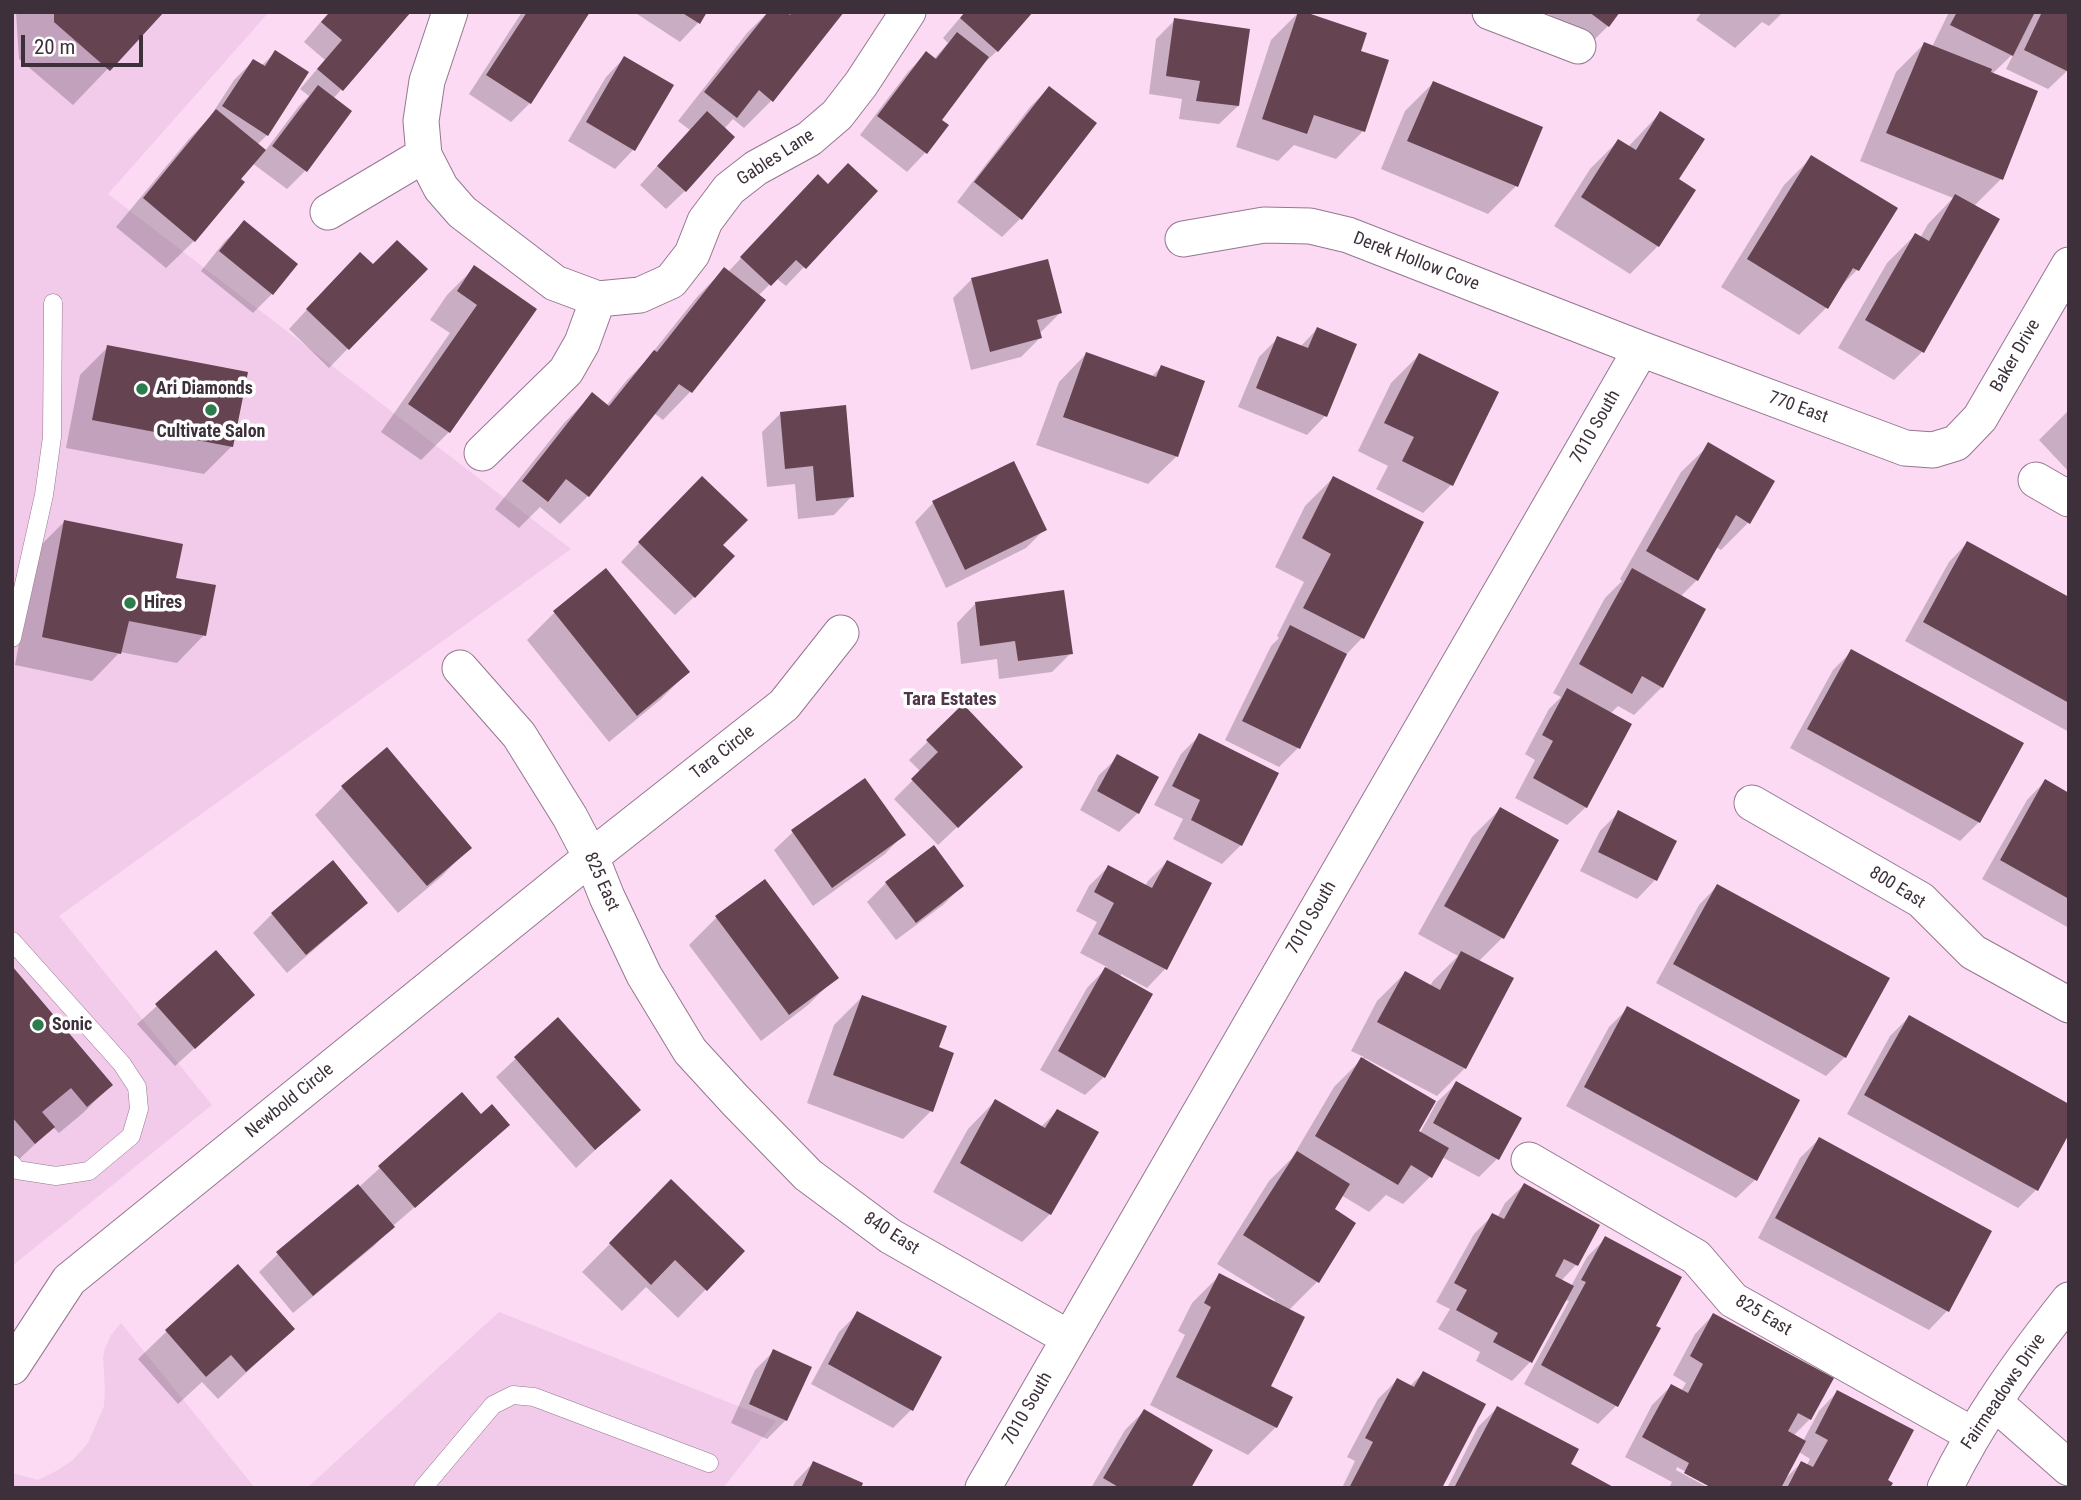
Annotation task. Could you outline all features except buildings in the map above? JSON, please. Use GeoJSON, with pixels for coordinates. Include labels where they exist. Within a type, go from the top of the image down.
{"type":"FeatureCollection","features":[{"type":"Feature","properties":{"kind":"street"},"geometry":{"type":"LineString","coordinates":[[328,212],[424,155],[421,121],[427,81],[450,12]]}},
{"type":"Feature","properties":{"kind":"street","name":"Gables Lane"},"geometry":{"type":"LineString","coordinates":[[424,155],[441,188],[463,212],[555,284],[598,299],[640,295],[671,281],[692,254],[705,221],[729,189],[756,168],[809,139],[836,115],[861,84],[908,12]]}},
{"type":"Feature","properties":{"kind":"street"},"geometry":{"type":"LineString","coordinates":[[1490,12],[1577,46]]}},
{"type":"Feature","properties":{"kind":"street","name":"Derek Hollow Cove"},"geometry":{"type":"LineString","coordinates":[[1183,239],[1264,225],[1310,226],[1348,235],[1641,349]]}},
{"type":"Feature","properties":{"kind":"street","name":"Baker Drive"},"geometry":{"type":"LineString","coordinates":[[1956,443],[1980,418],[2069,265]]}},
{"type":"Feature","properties":{"kind":"street"},"geometry":{"type":"LineString","coordinates":[[482,453],[566,371],[582,343],[598,299]]}},
{"type":"Feature","properties":{"kind":"street","name":"770 East"},"geometry":{"type":"LineString","coordinates":[[1641,349],[1905,448],[1933,450],[1956,443]]}},
{"type":"Feature","properties":{"kind":"street","name":"7010 South"},"geometry":{"type":"LineString","coordinates":[[984,1488],[1641,349]]}},
{"type":"Feature","properties":{"kind":"street"},"geometry":{"type":"LineString","coordinates":[[2036,480],[2069,499]]}},
{"type":"Feature","properties":{"kind":"street","name":"Tara Circle"},"geometry":{"type":"LineString","coordinates":[[591,858],[784,705],[841,633]]}},
{"type":"Feature","properties":{"kind":"street","name":"825 East"},"geometry":{"type":"LineString","coordinates":[[460,668],[519,735],[570,817],[644,975],[690,1051],[734,1100]]}},
{"type":"Feature","properties":{"kind":"street","name":"800 East"},"geometry":{"type":"LineString","coordinates":[[1752,803],[1921,900],[1973,951],[2069,1005]]}},
{"type":"Feature","properties":{"kind":"street","name":"Newbold Circle"},"geometry":{"type":"LineString","coordinates":[[12,1367],[69,1280],[591,858]]}},
{"type":"Feature","properties":{"kind":"street","name":"840 East"},"geometry":{"type":"LineString","coordinates":[[734,1100],[808,1175],[890,1236],[1069,1338]]}},
{"type":"Feature","properties":{"kind":"street","name":"825 East"},"geometry":{"type":"LineString","coordinates":[[1528,1160],[1696,1257],[1733,1300],[1973,1435]]}},
{"type":"Feature","properties":{"kind":"street","name":"Fairmeadows Drive"},"geometry":{"type":"LineString","coordinates":[[1945,1488],[1994,1402],[2069,1300]]}},
{"type":"Feature","properties":{"kind":"street"},"geometry":{"type":"LineString","coordinates":[[1994,1402],[2069,1468]]}},
{"type":"Feature","properties":{"kind":"lane"},"geometry":{"type":"LineString","coordinates":[[12,638],[44,495],[52,437],[54,303]]}},
{"type":"Feature","properties":{"kind":"lane"},"geometry":{"type":"LineString","coordinates":[[12,941],[122,1065],[137,1087],[139,1110],[131,1136],[89,1171],[56,1176],[17,1170],[12,1164]]}},
{"type":"Feature","properties":{"kind":"lane"},"geometry":{"type":"LineString","coordinates":[[423,1488],[493,1405],[513,1395],[534,1397],[709,1463]]}},
{"type":"Feature","properties":{"kind":"shaded area"},"geometry":{"type":"Polygon","coordinates":[[[12,12],[269,12],[108,194],[571,549],[59,916],[212,1105],[12,1266],[12,12]]]}},
{"type":"Feature","properties":{"kind":"shaded area"},"geometry":{"type":"Polygon","coordinates":[[[499,1312],[776,1421],[723,1488],[307,1488],[499,1312]]]}},
{"type":"Feature","properties":{"kind":"shaded area"},"geometry":{"type":"Polygon","coordinates":[[[121,1323],[255,1488],[12,1488],[12,1473],[38,1480],[73,1460],[88,1443],[104,1406],[105,1348],[121,1323]]]}},
{"type":"Feature","properties":{"kind":"place","name":"Ari Diamonds"},"geometry":{"type":"Point","coordinates":[142,389]}},
{"type":"Feature","properties":{"kind":"place","name":"Cultivate Salon"},"geometry":{"type":"Point","coordinates":[211,410]}},
{"type":"Feature","properties":{"kind":"place","name":"Hires"},"geometry":{"type":"Point","coordinates":[130,603]}},
{"type":"Feature","properties":{"kind":"place","name":"Sonic"},"geometry":{"type":"Point","coordinates":[38,1025]}},
{"type":"Feature","properties":{"kind":"district","name":"Tara Estates"},"geometry":{"type":"Point","coordinates":[950,700]}}]}
